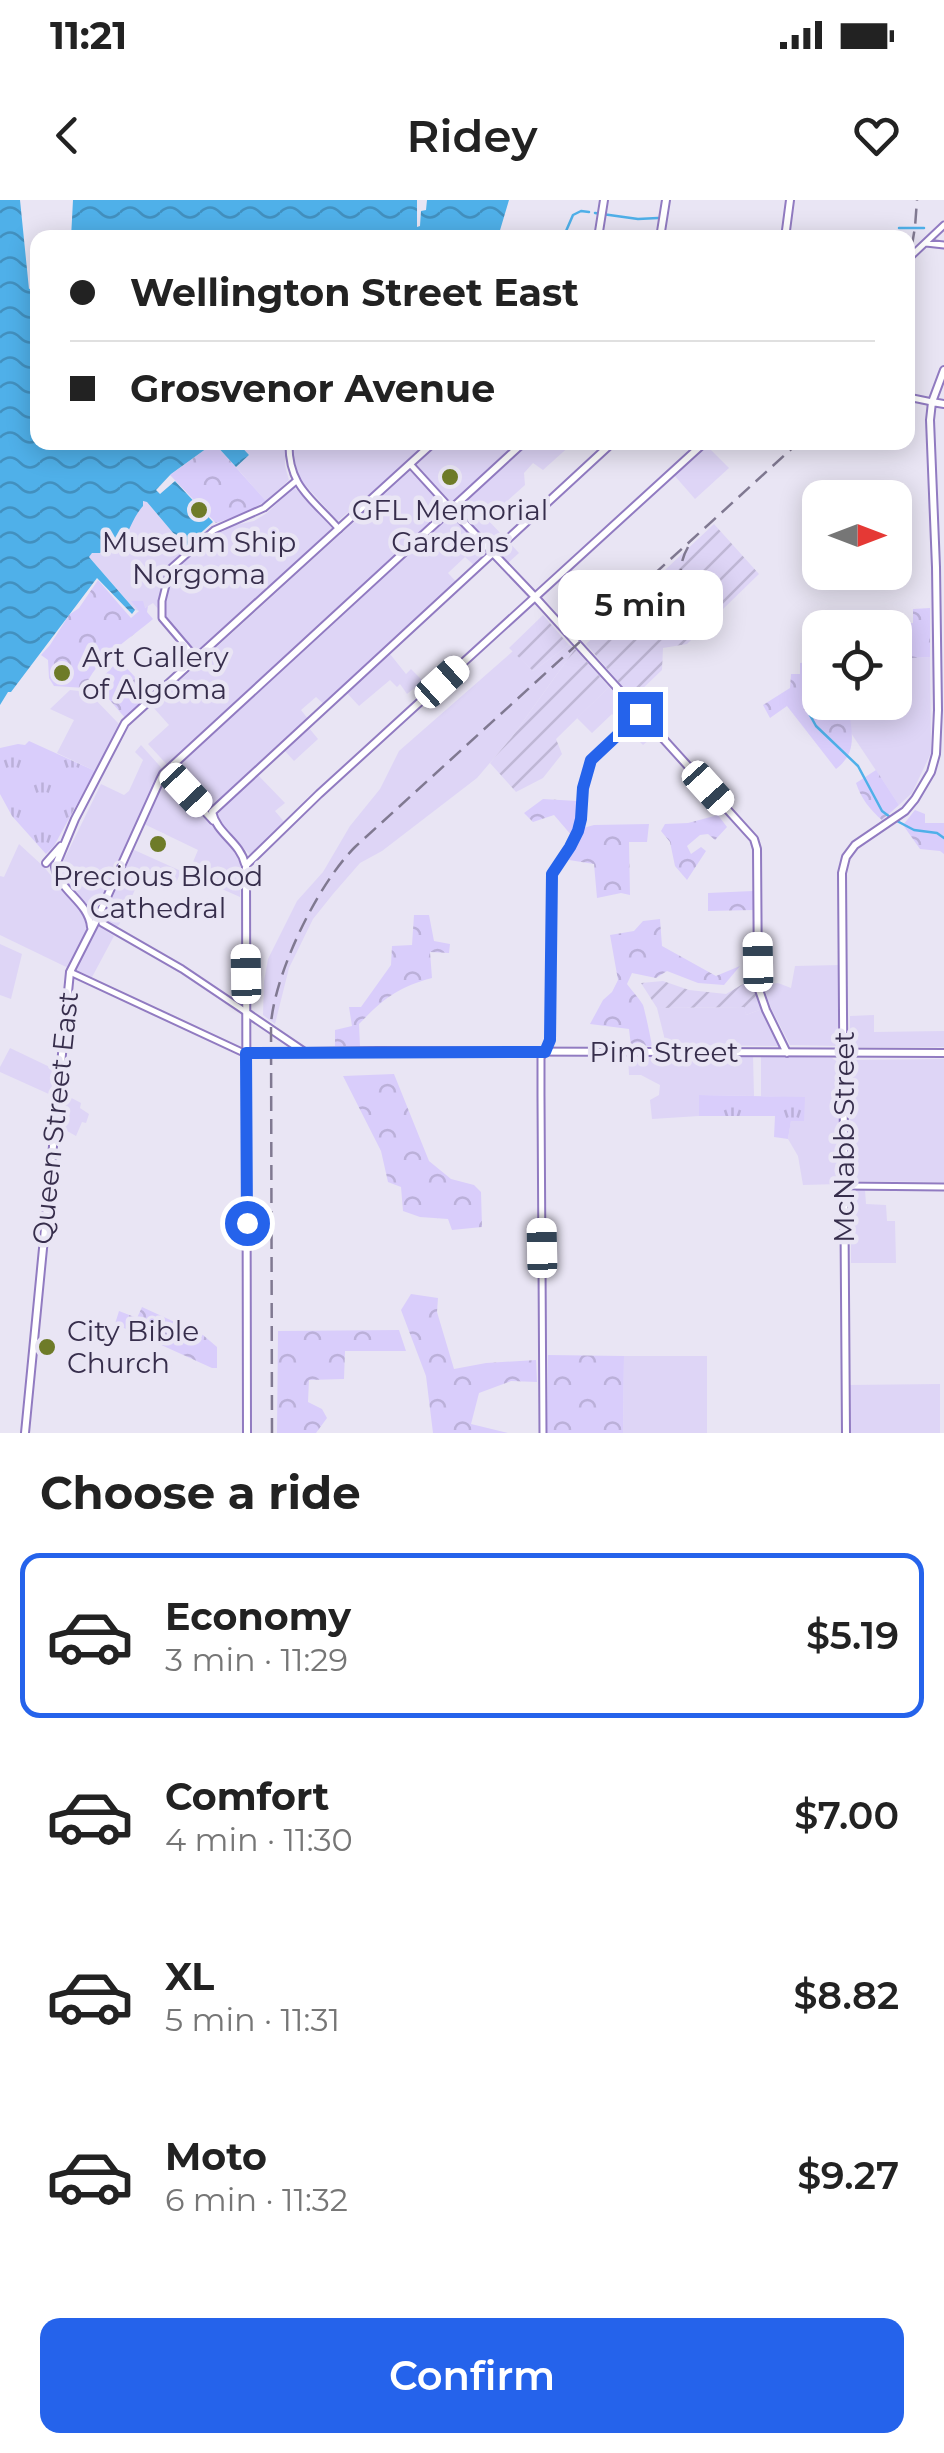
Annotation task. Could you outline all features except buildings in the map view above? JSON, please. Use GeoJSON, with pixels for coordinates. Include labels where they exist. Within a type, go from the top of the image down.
{"type":"FeatureCollection","features":[{"type":"Feature","properties":{"kind":"main road"},"geometry":{"type":"LineString","coordinates":[[661,230],[666,200]]}},
{"type":"Feature","properties":{"kind":"main road"},"geometry":{"type":"LineString","coordinates":[[785,230],[790,200]]}},
{"type":"Feature","properties":{"kind":"main road"},"geometry":{"type":"LineString","coordinates":[[599,230],[604,204]]}},
{"type":"Feature","properties":{"kind":"main road"},"geometry":{"type":"LineString","coordinates":[[944,370],[932,402],[944,404]]}},
{"type":"Feature","properties":{"kind":"main road","name":"McNabb Street"},"geometry":{"type":"LineString","coordinates":[[846,1433],[842,873],[846,857],[855,845],[911,804],[931,772],[936,754],[932,402]]}},
{"type":"Feature","properties":{"kind":"main road"},"geometry":{"type":"LineString","coordinates":[[91,929],[87,912],[56,875],[56,862],[125,723],[425,450]]}},
{"type":"Feature","properties":{"kind":"main road","name":"Queen Street East"},"geometry":{"type":"LineString","coordinates":[[25,1433],[70,972],[160,780],[516,450]]}},
{"type":"Feature","properties":{"kind":"main road"},"geometry":{"type":"LineString","coordinates":[[247,1433],[245,870],[240,850],[215,824],[212,812],[605,450]]}},
{"type":"Feature","properties":{"kind":"main road"},"geometry":{"type":"LineString","coordinates":[[245,870],[255,854],[696,450]]}},
{"type":"Feature","properties":{"kind":"main road"},"geometry":{"type":"LineString","coordinates":[[452,510],[756,843],[758,987],[787,1053]]}},
{"type":"Feature","properties":{"kind":"main road"},"geometry":{"type":"LineString","coordinates":[[544,588],[544,608]]}},
{"type":"Feature","properties":{"kind":"main road"},"geometry":{"type":"LineString","coordinates":[[46,863],[66,842]]}},
{"type":"Feature","properties":{"kind":"main road"},"geometry":{"type":"LineString","coordinates":[[240,850],[255,854]]}},
{"type":"Feature","properties":{"kind":"main road"},"geometry":{"type":"LineString","coordinates":[[87,912],[101,910]]}},
{"type":"Feature","properties":{"kind":"main road"},"geometry":{"type":"LineString","coordinates":[[246,1012],[305,1052]]}},
{"type":"Feature","properties":{"kind":"main road"},"geometry":{"type":"LineString","coordinates":[[280,1052],[287,1048],[286,1039]]}},
{"type":"Feature","properties":{"kind":"main road","name":"Pim Street"},"geometry":{"type":"LineString","coordinates":[[246,1053],[944,1053]]}},
{"type":"Feature","properties":{"kind":"main road"},"geometry":{"type":"LineString","coordinates":[[828,1054],[838,1058],[845,1070]]}},
{"type":"Feature","properties":{"kind":"street"},"geometry":{"type":"LineString","coordinates":[[915,254],[944,224]]}},
{"type":"Feature","properties":{"kind":"street"},"geometry":{"type":"LineString","coordinates":[[926,243],[944,245]]}},
{"type":"Feature","properties":{"kind":"street"},"geometry":{"type":"LineString","coordinates":[[915,398],[932,402]]}},
{"type":"Feature","properties":{"kind":"street"},"geometry":{"type":"LineString","coordinates":[[289,450],[296,481],[339,529]]}},
{"type":"Feature","properties":{"kind":"street"},"geometry":{"type":"LineString","coordinates":[[410,464],[452,510]]}},
{"type":"Feature","properties":{"kind":"street"},"geometry":{"type":"LineString","coordinates":[[196,658],[164,622],[161,612],[166,577],[173,565],[214,530],[264,508],[296,481]]}},
{"type":"Feature","properties":{"kind":"street"},"geometry":{"type":"LineString","coordinates":[[543,1433],[541,1058],[550,1040],[552,874],[578,831],[591,760],[640,714]]}},
{"type":"Feature","properties":{"kind":"street"},"geometry":{"type":"LineString","coordinates":[[167,771],[215,824]]}},
{"type":"Feature","properties":{"kind":"street"},"geometry":{"type":"LineString","coordinates":[[199,805],[212,812]]}},
{"type":"Feature","properties":{"kind":"street"},"geometry":{"type":"LineString","coordinates":[[101,910],[102,923],[246,1012]]}},
{"type":"Feature","properties":{"kind":"street"},"geometry":{"type":"LineString","coordinates":[[91,929],[102,923]]}},
{"type":"Feature","properties":{"kind":"street"},"geometry":{"type":"LineString","coordinates":[[70,972],[246,1053]]}},
{"type":"Feature","properties":{"kind":"street"},"geometry":{"type":"LineString","coordinates":[[844,1186],[944,1187]]}},
{"type":"Feature","properties":{"kind":"shaded area"},"geometry":{"type":"Polygon","coordinates":[[[244,450],[285,450],[289,480],[266,501],[236,467],[249,455],[244,450]]]}},
{"type":"Feature","properties":{"kind":"shaded area"},"geometry":{"type":"Polygon","coordinates":[[[293,450],[420,450],[338,521],[297,476],[293,450]]]}},
{"type":"Feature","properties":{"kind":"shaded area"},"geometry":{"type":"Polygon","coordinates":[[[431,450],[565,450],[543,470],[533,463],[524,473],[525,485],[487,519],[519,553],[508,563],[415,464],[431,450]]]}},
{"type":"Feature","properties":{"kind":"shaded area"},"geometry":{"type":"Polygon","coordinates":[[[702,450],[711,450],[729,468],[695,499],[674,475],[702,450]]]}},
{"type":"Feature","properties":{"kind":"shaded area"},"geometry":{"type":"Polygon","coordinates":[[[410,471],[489,554],[476,567],[465,557],[448,573],[462,588],[390,654],[406,674],[411,669],[423,681],[407,694],[400,684],[397,687],[390,680],[359,706],[346,692],[329,709],[316,697],[301,710],[318,739],[294,761],[284,750],[257,774],[285,803],[275,811],[286,824],[250,855],[148,744],[169,725],[152,706],[410,471]]]}},
{"type":"Feature","properties":{"kind":"shaded area"},"geometry":{"type":"Polygon","coordinates":[[[294,487],[332,528],[197,654],[153,603],[135,610],[89,557],[109,545],[120,545],[133,516],[143,506],[142,501],[185,547],[194,551],[227,527],[254,521],[267,513],[294,487]]]}},
{"type":"Feature","properties":{"kind":"shaded area"},"geometry":{"type":"Polygon","coordinates":[[[714,524],[759,574],[687,644],[663,648],[662,670],[638,693],[647,703],[641,708],[586,644],[714,524]]]}},
{"type":"Feature","properties":{"kind":"shaded area"},"geometry":{"type":"Polygon","coordinates":[[[585,581],[610,609],[578,637],[557,614],[573,599],[568,593],[585,581]]]}},
{"type":"Feature","properties":{"kind":"shaded area"},"geometry":{"type":"Polygon","coordinates":[[[543,615],[569,645],[533,671],[509,648],[543,615]]]}},
{"type":"Feature","properties":{"kind":"shaded area"},"geometry":{"type":"Polygon","coordinates":[[[569,645],[575,649],[512,737],[477,778],[382,851],[360,863],[333,894],[313,919],[289,968],[275,1024],[263,1015],[268,959],[297,901],[323,872],[350,826],[380,789],[399,751],[513,651],[533,671],[569,645]]]}},
{"type":"Feature","properties":{"kind":"shaded area"},"geometry":{"type":"Polygon","coordinates":[[[575,649],[609,687],[556,739],[562,754],[543,778],[516,792],[490,763],[575,649]]]}},
{"type":"Feature","properties":{"kind":"shaded area"},"geometry":{"type":"Polygon","coordinates":[[[930,657],[931,753],[912,793],[899,805],[851,733],[850,720],[912,720],[912,658],[930,657]]]}},
{"type":"Feature","properties":{"kind":"shaded area"},"geometry":{"type":"Polygon","coordinates":[[[609,687],[655,735],[643,745],[612,714],[592,733],[577,718],[609,687]]]}},
{"type":"Feature","properties":{"kind":"shaded area"},"geometry":{"type":"Polygon","coordinates":[[[70,690],[88,692],[120,725],[95,771],[57,753],[74,720],[50,709],[70,690]]]}},
{"type":"Feature","properties":{"kind":"shaded area"},"geometry":{"type":"Polygon","coordinates":[[[141,745],[241,857],[240,897],[188,874],[198,850],[144,824],[132,849],[181,871],[174,888],[143,872],[115,927],[92,912],[58,872],[101,784],[124,795],[129,791],[143,760],[135,752],[141,745]]]}},
{"type":"Feature","properties":{"kind":"shaded area"},"geometry":{"type":"Polygon","coordinates":[[[19,844],[89,920],[114,936],[91,979],[0,935],[0,876],[4,877],[19,844]]]}},
{"type":"Feature","properties":{"kind":"shaded area"},"geometry":{"type":"Polygon","coordinates":[[[0,944],[22,954],[11,999],[0,995],[0,944]]]}},
{"type":"Feature","properties":{"kind":"shaded area"},"geometry":{"type":"Polygon","coordinates":[[[840,965],[841,1046],[790,1045],[763,985],[778,983],[791,988],[795,966],[840,965]]]}},
{"type":"Feature","properties":{"kind":"shaded area"},"geometry":{"type":"Polygon","coordinates":[[[663,981],[689,990],[726,994],[752,983],[762,1009],[746,1015],[744,1007],[657,1008],[641,983],[663,981]]]}},
{"type":"Feature","properties":{"kind":"shaded area"},"geometry":{"type":"Polygon","coordinates":[[[745,1007],[746,1015],[762,1009],[780,1046],[664,1045],[657,1008],[745,1007]]]}},
{"type":"Feature","properties":{"kind":"shaded area"},"geometry":{"type":"Polygon","coordinates":[[[874,1015],[874,1032],[944,1031],[944,1047],[850,1047],[850,1016],[874,1015]]]}},
{"type":"Feature","properties":{"kind":"shaded area"},"geometry":{"type":"Polygon","coordinates":[[[10,1048],[54,1069],[51,1095],[0,1072],[10,1048]]]}},
{"type":"Feature","properties":{"kind":"shaded area"},"geometry":{"type":"Polygon","coordinates":[[[628,1055],[753,1056],[754,1096],[700,1095],[699,1116],[652,1119],[650,1100],[659,1095],[660,1085],[641,1075],[629,1075],[628,1055]]]}},
{"type":"Feature","properties":{"kind":"shaded area"},"geometry":{"type":"Polygon","coordinates":[[[761,1056],[832,1058],[839,1063],[839,1184],[803,1185],[798,1156],[788,1139],[791,1120],[805,1098],[761,1096],[761,1056]]]}},
{"type":"Feature","properties":{"kind":"shaded area"},"geometry":{"type":"Polygon","coordinates":[[[944,1059],[944,1182],[849,1181],[850,1060],[944,1059]]]}},
{"type":"Feature","properties":{"kind":"shaded area"},"geometry":{"type":"Polygon","coordinates":[[[64,1094],[81,1103],[80,1108],[89,1114],[76,1136],[60,1127],[64,1094]]]}},
{"type":"Feature","properties":{"kind":"shaded area"},"geometry":{"type":"Polygon","coordinates":[[[851,1189],[865,1190],[866,1204],[886,1205],[887,1221],[895,1221],[896,1263],[851,1263],[851,1189]]]}},
{"type":"Feature","properties":{"kind":"shaded area"},"geometry":{"type":"Polygon","coordinates":[[[624,1356],[707,1356],[707,1433],[623,1433],[624,1356]]]}},
{"type":"Feature","properties":{"kind":"shaded area"},"geometry":{"type":"Polygon","coordinates":[[[940,1384],[940,1433],[850,1433],[848,1385],[940,1384]]]}},
{"type":"Feature","properties":{"kind":"green space"},"geometry":{"type":"Polygon","coordinates":[[[204,450],[220,450],[266,501],[216,523],[170,475],[204,450]]]}},
{"type":"Feature","properties":{"kind":"green space"},"geometry":{"type":"Polygon","coordinates":[[[98,580],[131,618],[139,611],[131,601],[143,601],[153,619],[105,659],[85,688],[54,686],[49,678],[48,660],[41,655],[98,580]]]}},
{"type":"Feature","properties":{"kind":"green space"},"geometry":{"type":"Polygon","coordinates":[[[930,608],[930,657],[912,658],[913,609],[930,608]]]}},
{"type":"Feature","properties":{"kind":"green space"},"geometry":{"type":"Polygon","coordinates":[[[119,660],[152,695],[126,719],[97,683],[119,660]]]}},
{"type":"Feature","properties":{"kind":"green space"},"geometry":{"type":"Polygon","coordinates":[[[800,663],[802,720],[851,720],[851,747],[836,769],[787,706],[770,718],[763,705],[790,688],[791,674],[800,674],[800,663]]]}},
{"type":"Feature","properties":{"kind":"green space"},"geometry":{"type":"Polygon","coordinates":[[[29,741],[95,771],[46,854],[12,816],[0,794],[0,748],[29,741]]]}},
{"type":"Feature","properties":{"kind":"green space"},"geometry":{"type":"Polygon","coordinates":[[[876,770],[899,805],[882,820],[866,803],[856,783],[876,770]]]}},
{"type":"Feature","properties":{"kind":"green space"},"geometry":{"type":"Polygon","coordinates":[[[543,799],[577,801],[581,806],[572,836],[554,815],[533,822],[524,813],[543,799]]]}},
{"type":"Feature","properties":{"kind":"green space"},"geometry":{"type":"Polygon","coordinates":[[[915,810],[925,814],[925,823],[944,823],[944,854],[920,849],[903,825],[915,810]]]}},
{"type":"Feature","properties":{"kind":"green space"},"geometry":{"type":"Polygon","coordinates":[[[718,815],[727,827],[715,840],[708,834],[700,835],[687,846],[691,854],[701,847],[706,851],[687,880],[675,866],[670,842],[661,831],[665,824],[718,815]]]}},
{"type":"Feature","properties":{"kind":"green space"},"geometry":{"type":"Polygon","coordinates":[[[649,824],[647,842],[629,842],[630,895],[597,898],[594,864],[569,860],[583,828],[649,824]]]}},
{"type":"Feature","properties":{"kind":"green space"},"geometry":{"type":"Polygon","coordinates":[[[753,891],[753,910],[708,911],[708,893],[753,891]]]}},
{"type":"Feature","properties":{"kind":"green space"},"geometry":{"type":"Polygon","coordinates":[[[414,915],[429,915],[434,941],[450,944],[449,953],[430,952],[432,978],[392,995],[359,1024],[360,1046],[335,1046],[335,1030],[352,1026],[349,1007],[361,1007],[391,965],[392,946],[412,945],[414,915]]]}},
{"type":"Feature","properties":{"kind":"green space"},"geometry":{"type":"Polygon","coordinates":[[[660,919],[662,946],[716,976],[740,966],[724,985],[698,983],[667,971],[656,978],[632,973],[627,984],[643,1005],[652,1046],[631,1046],[629,1029],[590,1024],[618,980],[610,935],[634,931],[643,921],[660,919]]]}},
{"type":"Feature","properties":{"kind":"green space"},"geometry":{"type":"Polygon","coordinates":[[[394,1074],[429,1161],[451,1179],[474,1185],[481,1192],[482,1227],[452,1230],[448,1219],[403,1211],[401,1187],[388,1182],[381,1151],[343,1076],[394,1074]]]}},
{"type":"Feature","properties":{"kind":"green space"},"geometry":{"type":"Polygon","coordinates":[[[699,1095],[805,1097],[804,1121],[791,1121],[788,1139],[774,1137],[775,1116],[699,1116],[699,1095]]]}},
{"type":"Feature","properties":{"kind":"green space"},"geometry":{"type":"Polygon","coordinates":[[[411,1294],[438,1298],[437,1312],[454,1369],[536,1360],[537,1382],[511,1381],[479,1393],[471,1424],[508,1433],[433,1433],[426,1376],[401,1310],[411,1294]]]}},
{"type":"Feature","properties":{"kind":"green space"},"geometry":{"type":"Polygon","coordinates":[[[142,1307],[203,1335],[217,1347],[217,1368],[115,1324],[119,1311],[137,1318],[142,1307]]]}},
{"type":"Feature","properties":{"kind":"green space"},"geometry":{"type":"Polygon","coordinates":[[[399,1330],[406,1351],[345,1351],[344,1379],[309,1380],[308,1402],[322,1409],[327,1418],[316,1433],[277,1433],[278,1331],[399,1330]]]}},
{"type":"Feature","properties":{"kind":"green space"},"geometry":{"type":"Polygon","coordinates":[[[548,1355],[624,1356],[623,1433],[547,1433],[548,1355]]]}},
{"type":"Feature","properties":{"kind":"water"},"geometry":{"type":"Polygon","coordinates":[[[0,200],[20,200],[30,289],[30,450],[204,450],[156,490],[160,494],[175,481],[213,522],[185,547],[143,501],[119,545],[109,545],[89,557],[135,610],[132,614],[97,578],[0,705],[0,200]]]}},
{"type":"Feature","properties":{"kind":"water"},"geometry":{"type":"Polygon","coordinates":[[[73,200],[417,200],[417,227],[427,200],[509,200],[500,230],[71,230],[73,200]]]}},
{"type":"Feature","properties":{"kind":"water"},"geometry":{"type":"Polygon","coordinates":[[[220,450],[244,450],[249,455],[236,467],[220,450]]]}},
{"type":"Feature","properties":{"kind":"waterway"},"geometry":{"type":"LineString","coordinates":[[566,230],[573,215],[589,212]]}},
{"type":"Feature","properties":{"kind":"waterway"},"geometry":{"type":"LineString","coordinates":[[595,213],[658,218]]}},
{"type":"Feature","properties":{"kind":"waterway"},"geometry":{"type":"LineString","coordinates":[[899,228],[924,228]]}},
{"type":"Feature","properties":{"kind":"waterway"},"geometry":{"type":"LineString","coordinates":[[813,720],[858,766],[882,811],[890,817]]}},
{"type":"Feature","properties":{"kind":"waterway"},"geometry":{"type":"LineString","coordinates":[[897,821],[944,838]]}},
{"type":"Feature","properties":{"kind":"railway"},"geometry":{"type":"LineString","coordinates":[[914,230],[917,200]]}},
{"type":"Feature","properties":{"kind":"railway"},"geometry":{"type":"LineString","coordinates":[[272,1433],[271,1023],[281,978],[313,905],[355,847],[790,450]]}},
{"type":"Feature","properties":{"kind":"railway"},"geometry":{"type":"LineString","coordinates":[[688,547],[681,578],[687,597],[706,623]]}},
{"type":"Feature","properties":{"kind":"place","name":"GFL Memorial Gardens"},"geometry":{"type":"Point","coordinates":[450,477]}},
{"type":"Feature","properties":{"kind":"place","name":"Museum Ship Norgoma"},"geometry":{"type":"Point","coordinates":[199,510]}},
{"type":"Feature","properties":{"kind":"place","name":"Art Gallery of Algoma"},"geometry":{"type":"Point","coordinates":[62,673]}},
{"type":"Feature","properties":{"kind":"place","name":"Precious Blood Cathedral"},"geometry":{"type":"Point","coordinates":[158,844]}},
{"type":"Feature","properties":{"kind":"place","name":"City Bible Church"},"geometry":{"type":"Point","coordinates":[47,1347]}},
{"type":"Feature","properties":{"kind":"route"},"geometry":{"type":"LineString","coordinates":[[247,1223],[246,1053],[545,1052],[550,1040],[552,874],[578,831],[591,760],[640,714]]}}]}
